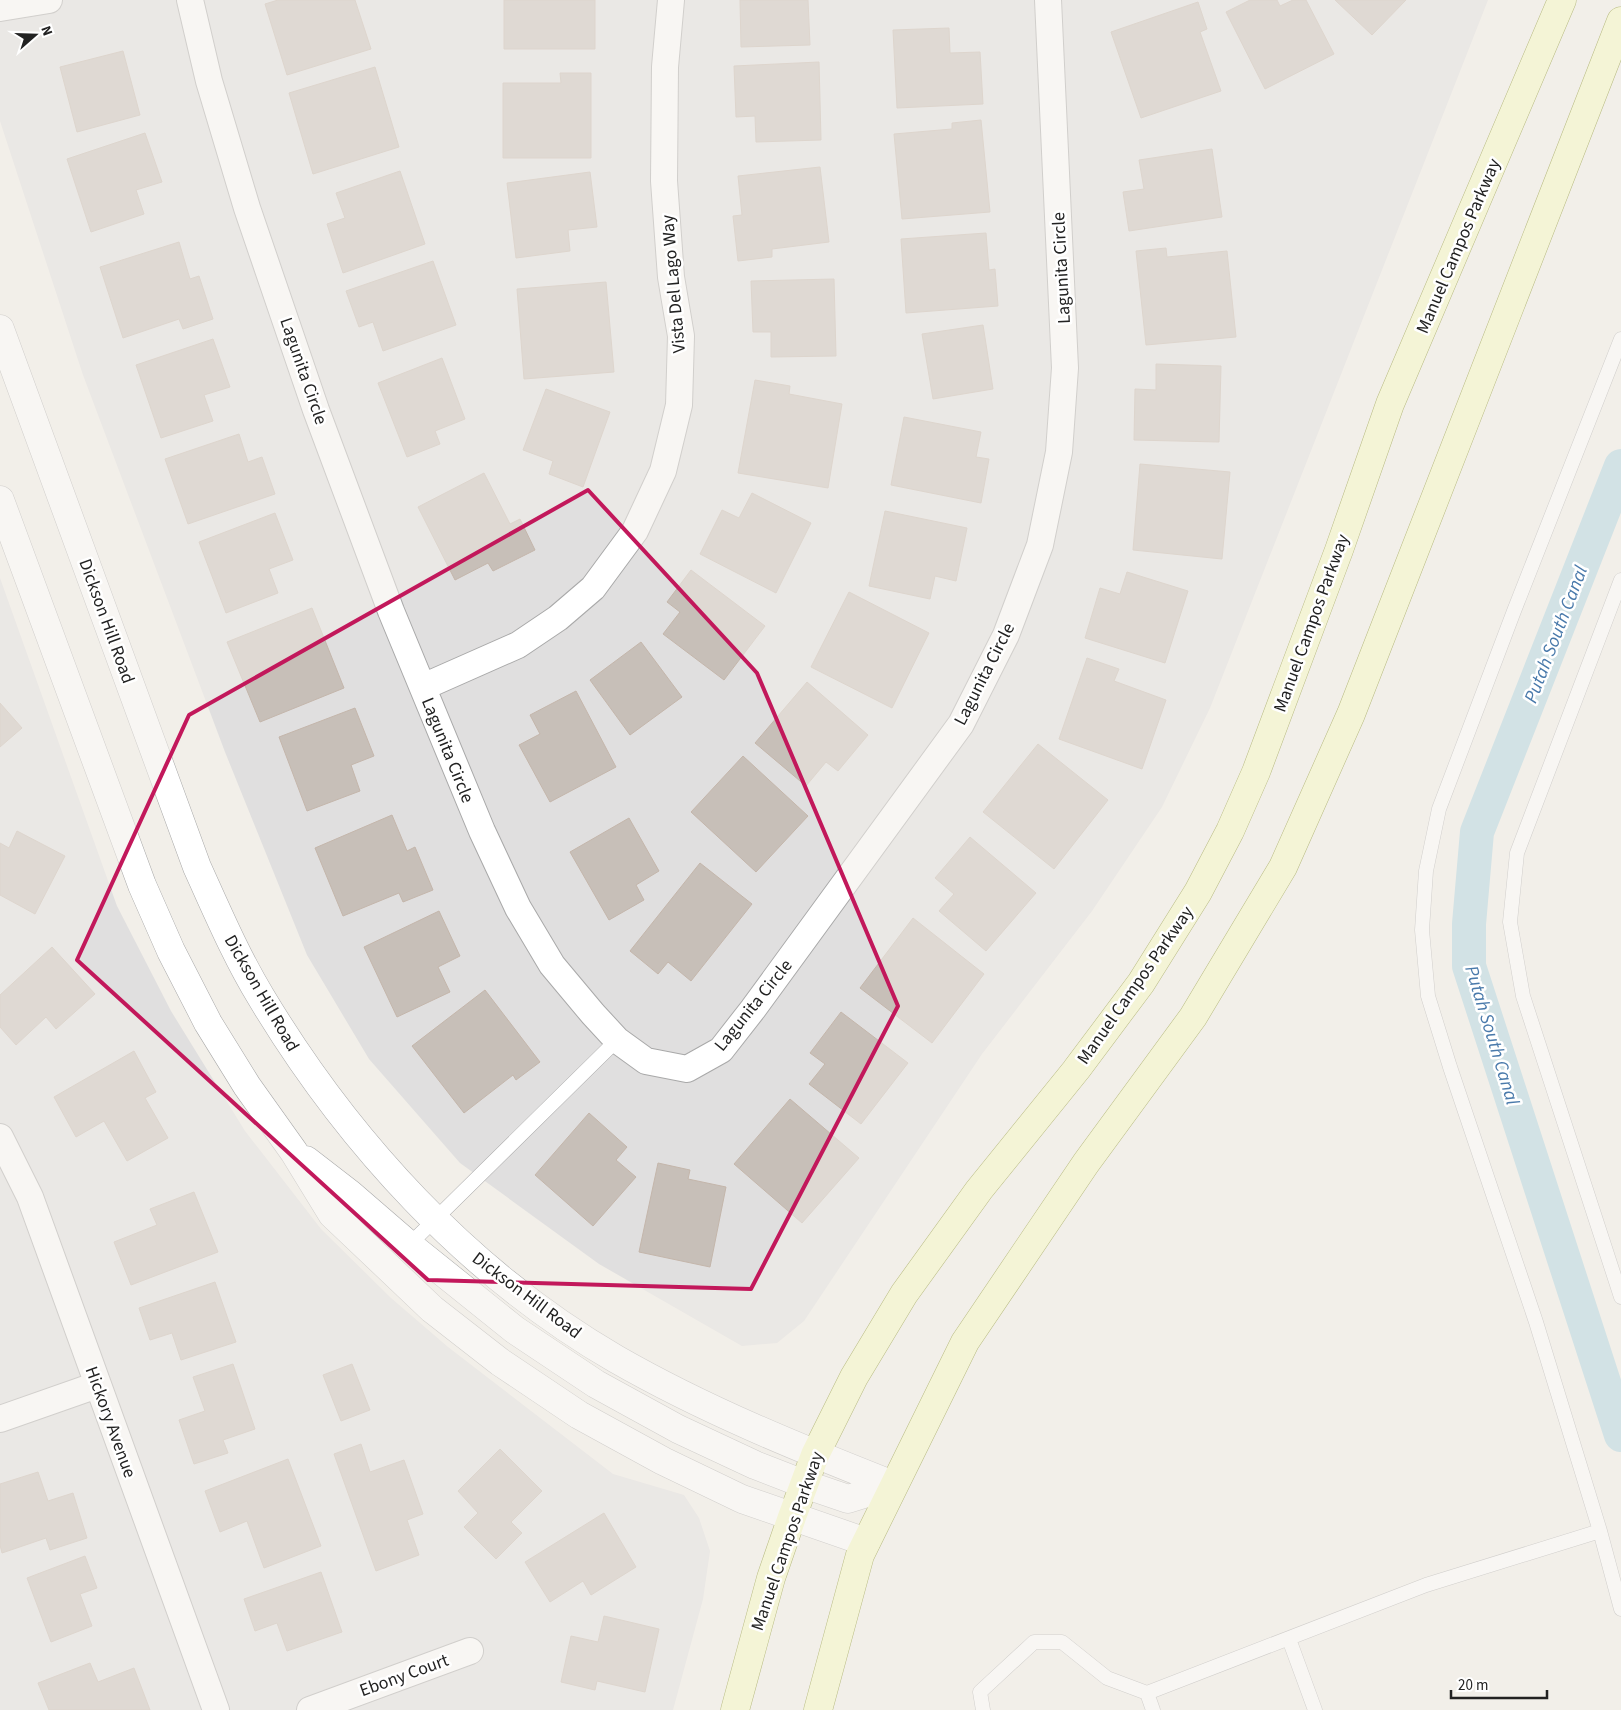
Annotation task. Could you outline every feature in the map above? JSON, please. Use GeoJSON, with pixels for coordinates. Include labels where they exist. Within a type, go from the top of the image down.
{"type":"FeatureCollection","features":[{"type":"Feature","properties":{"kind":"main road","name":"Manuel Campos Parkway"},"geometry":{"type":"LineString","coordinates":[[735,1710],[771,1578],[792,1517],[815,1454],[854,1377],[904,1294],[980,1190],[1076,1070],[1141,983],[1203,883],[1256,772],[1339,550],[1390,404],[1562,0]]}},
{"type":"Feature","properties":{"kind":"main road"},"geometry":{"type":"LineString","coordinates":[[818,1710],[860,1555],[966,1342],[1086,1163],[1193,1017],[1283,867],[1351,714],[1621,21]]}},
{"type":"Feature","properties":{"kind":"street"},"geometry":{"type":"LineString","coordinates":[[0,8],[49,0]]}},
{"type":"Feature","properties":{"kind":"street","name":"Lagunita Circle"},"geometry":{"type":"LineString","coordinates":[[190,0],[209,80],[247,208],[316,410],[391,610],[482,831],[518,908],[552,965],[618,1040],[646,1061],[687,1069],[721,1050],[759,1001],[961,724],[1006,635],[1040,545],[1059,452],[1065,368],[1048,0]]}},
{"type":"Feature","properties":{"kind":"street","name":"Vista Del Lago Way"},"geometry":{"type":"LineString","coordinates":[[422,687],[518,645],[558,618],[593,588],[635,531],[663,471],[679,405],[681,336],[671,277],[664,181],[665,67],[670,0]]}},
{"type":"Feature","properties":{"kind":"street","name":"Dickson Hill Road"},"geometry":{"type":"LineString","coordinates":[[0,329],[197,867],[224,928],[260,996],[341,1115],[388,1172],[436,1220],[472,1254],[536,1306],[614,1358],[687,1398],[815,1454],[894,1485]]}},
{"type":"Feature","properties":{"kind":"street","name":"Dickson Hill Road"},"geometry":{"type":"LineString","coordinates":[[0,500],[142,884],[171,951],[218,1038],[247,1086],[294,1152],[332,1214],[432,1309],[500,1362],[579,1415],[663,1461],[742,1499],[866,1542]]}},
{"type":"Feature","properties":{"kind":"street","name":"Hickory Avenue"},"geometry":{"type":"LineString","coordinates":[[0,1137],[30,1197],[216,1710]]}},
{"type":"Feature","properties":{"kind":"street","name":"Dickson Hill Road"},"geometry":{"type":"LineString","coordinates":[[294,1152],[350,1194],[516,1330],[596,1384],[678,1429],[755,1465],[804,1484],[848,1498],[894,1485]]}},
{"type":"Feature","properties":{"kind":"street"},"geometry":{"type":"LineString","coordinates":[[0,1419],[97,1385]]}},
{"type":"Feature","properties":{"kind":"street","name":"Ebony Court"},"geometry":{"type":"LineString","coordinates":[[310,1710],[470,1651]]}},
{"type":"Feature","properties":{"kind":"lane"},"geometry":{"type":"LineString","coordinates":[[1621,339],[1514,611],[1439,809],[1426,870],[1422,930],[1431,1004],[1450,1067],[1536,1322],[1600,1531],[1621,1609]]}},
{"type":"Feature","properties":{"kind":"lane"},"geometry":{"type":"LineString","coordinates":[[1621,580],[1517,853],[1510,922],[1523,996],[1621,1297]]}},
{"type":"Feature","properties":{"kind":"lane"},"geometry":{"type":"LineString","coordinates":[[410,1245],[618,1040]]}},
{"type":"Feature","properties":{"kind":"lane"},"geometry":{"type":"LineString","coordinates":[[984,1710],[980,1692],[1034,1642],[1062,1642],[1107,1678],[1147,1692],[1426,1585],[1600,1531]]}},
{"type":"Feature","properties":{"kind":"lane"},"geometry":{"type":"LineString","coordinates":[[1289,1639],[1315,1710]]}},
{"type":"Feature","properties":{"kind":"lane"},"geometry":{"type":"LineString","coordinates":[[1147,1692],[1153,1710]]}},
{"type":"Feature","properties":{"kind":"highlighted area"},"geometry":{"type":"Polygon","coordinates":[[[588,490],[757,673],[898,1006],[751,1289],[428,1280],[77,960],[189,715],[588,490]]]}},
{"type":"Feature","properties":{"kind":"shaded area"},"geometry":{"type":"Polygon","coordinates":[[[0,0],[1488,0],[1210,708],[1162,807],[1092,911],[982,1054],[804,1321],[777,1343],[742,1346],[599,1264],[460,1163],[369,1059],[307,955],[225,752],[83,375],[0,121],[0,0]]]}},
{"type":"Feature","properties":{"kind":"shaded area"},"geometry":{"type":"Polygon","coordinates":[[[0,578],[117,906],[171,1011],[245,1131],[321,1229],[391,1298],[448,1347],[613,1474],[684,1495],[699,1518],[710,1551],[703,1599],[673,1710],[0,1710],[0,578]]]}},
{"type":"Feature","properties":{"kind":"building"},"geometry":{"type":"Polygon","coordinates":[[[278,0],[355,0],[371,49],[287,75],[265,4],[278,0]]]}},
{"type":"Feature","properties":{"kind":"building"},"geometry":{"type":"Polygon","coordinates":[[[504,0],[595,0],[595,49],[504,49],[504,0]]]}},
{"type":"Feature","properties":{"kind":"building"},"geometry":{"type":"Polygon","coordinates":[[[740,0],[808,0],[810,45],[741,47],[740,0]]]}},
{"type":"Feature","properties":{"kind":"building"},"geometry":{"type":"Polygon","coordinates":[[[1250,0],[1277,0],[1280,6],[1293,0],[1306,0],[1334,54],[1265,89],[1226,12],[1250,0]]]}},
{"type":"Feature","properties":{"kind":"building"},"geometry":{"type":"Polygon","coordinates":[[[1335,0],[1406,0],[1372,35],[1335,0]]]}},
{"type":"Feature","properties":{"kind":"building"},"geometry":{"type":"Polygon","coordinates":[[[1198,2],[1207,29],[1200,32],[1221,91],[1141,118],[1111,32],[1198,2]]]}},
{"type":"Feature","properties":{"kind":"building"},"geometry":{"type":"Polygon","coordinates":[[[949,28],[950,53],[980,52],[983,104],[897,108],[893,30],[949,28]]]}},
{"type":"Feature","properties":{"kind":"building"},"geometry":{"type":"Polygon","coordinates":[[[123,51],[140,115],[77,132],[60,67],[123,51]]]}},
{"type":"Feature","properties":{"kind":"building"},"geometry":{"type":"Polygon","coordinates":[[[819,62],[821,140],[756,142],[755,116],[736,117],[734,66],[819,62]]]}},
{"type":"Feature","properties":{"kind":"building"},"geometry":{"type":"Polygon","coordinates":[[[375,67],[399,147],[313,174],[289,93],[375,67]]]}},
{"type":"Feature","properties":{"kind":"building"},"geometry":{"type":"Polygon","coordinates":[[[560,73],[591,73],[591,158],[503,158],[503,83],[561,83],[560,73]]]}},
{"type":"Feature","properties":{"kind":"building"},"geometry":{"type":"Polygon","coordinates":[[[981,120],[990,212],[902,219],[894,134],[952,129],[952,123],[981,120]]]}},
{"type":"Feature","properties":{"kind":"building"},"geometry":{"type":"Polygon","coordinates":[[[145,133],[162,182],[136,190],[144,214],[91,232],[67,159],[145,133]]]}},
{"type":"Feature","properties":{"kind":"building"},"geometry":{"type":"Polygon","coordinates":[[[1212,149],[1222,217],[1129,231],[1123,192],[1144,189],[1139,160],[1212,149]]]}},
{"type":"Feature","properties":{"kind":"building"},"geometry":{"type":"Polygon","coordinates":[[[820,167],[829,242],[772,249],[772,257],[738,261],[733,216],[742,215],[738,176],[820,167]]]}},
{"type":"Feature","properties":{"kind":"building"},"geometry":{"type":"Polygon","coordinates":[[[400,171],[425,244],[343,273],[327,224],[345,218],[336,193],[400,171]]]}},
{"type":"Feature","properties":{"kind":"building"},"geometry":{"type":"Polygon","coordinates":[[[590,172],[597,227],[568,230],[570,251],[516,258],[507,183],[590,172]]]}},
{"type":"Feature","properties":{"kind":"building"},"geometry":{"type":"Polygon","coordinates":[[[986,233],[989,270],[995,269],[998,306],[906,313],[901,239],[986,233]]]}},
{"type":"Feature","properties":{"kind":"building"},"geometry":{"type":"Polygon","coordinates":[[[179,242],[190,279],[199,276],[213,319],[183,329],[179,319],[123,338],[100,267],[179,242]]]}},
{"type":"Feature","properties":{"kind":"building"},"geometry":{"type":"Polygon","coordinates":[[[1166,248],[1167,257],[1227,251],[1236,337],[1146,345],[1136,251],[1166,248]]]}},
{"type":"Feature","properties":{"kind":"building"},"geometry":{"type":"Polygon","coordinates":[[[433,261],[456,325],[383,351],[373,322],[359,327],[346,291],[433,261]]]}},
{"type":"Feature","properties":{"kind":"building"},"geometry":{"type":"Polygon","coordinates":[[[834,279],[836,356],[771,357],[771,332],[753,332],[751,281],[834,279]]]}},
{"type":"Feature","properties":{"kind":"building"},"geometry":{"type":"Polygon","coordinates":[[[606,282],[614,372],[524,379],[517,289],[606,282]]]}},
{"type":"Feature","properties":{"kind":"building"},"geometry":{"type":"Polygon","coordinates":[[[983,325],[993,389],[933,399],[922,334],[983,325]]]}},
{"type":"Feature","properties":{"kind":"building"},"geometry":{"type":"Polygon","coordinates":[[[213,339],[230,387],[204,395],[213,421],[161,438],[136,365],[213,339]]]}},
{"type":"Feature","properties":{"kind":"building"},"geometry":{"type":"Polygon","coordinates":[[[442,358],[465,419],[435,431],[440,444],[407,457],[378,383],[442,358]]]}},
{"type":"Feature","properties":{"kind":"building"},"geometry":{"type":"Polygon","coordinates":[[[1156,364],[1221,366],[1219,442],[1134,440],[1135,389],[1156,390],[1156,364]]]}},
{"type":"Feature","properties":{"kind":"building"},"geometry":{"type":"Polygon","coordinates":[[[755,380],[790,386],[789,394],[842,404],[828,488],[738,473],[755,380]]]}},
{"type":"Feature","properties":{"kind":"building"},"geometry":{"type":"Polygon","coordinates":[[[546,389],[610,412],[583,487],[549,474],[553,461],[523,450],[546,389]]]}},
{"type":"Feature","properties":{"kind":"building"},"geometry":{"type":"Polygon","coordinates":[[[904,417],[981,432],[976,457],[989,459],[981,503],[891,485],[904,417]]]}},
{"type":"Feature","properties":{"kind":"building"},"geometry":{"type":"Polygon","coordinates":[[[239,434],[248,462],[262,457],[275,494],[188,524],[165,459],[239,434]]]}},
{"type":"Feature","properties":{"kind":"building"},"geometry":{"type":"Polygon","coordinates":[[[1140,464],[1230,472],[1222,559],[1133,550],[1140,464]]]}},
{"type":"Feature","properties":{"kind":"building"},"geometry":{"type":"Polygon","coordinates":[[[484,473],[510,524],[520,519],[535,550],[493,571],[488,563],[455,580],[418,507],[484,473]]]}},
{"type":"Feature","properties":{"kind":"building"},"geometry":{"type":"Polygon","coordinates":[[[752,493],[811,523],[776,593],[700,554],[722,510],[739,518],[752,493]]]}},
{"type":"Feature","properties":{"kind":"building"},"geometry":{"type":"Polygon","coordinates":[[[885,511],[967,528],[956,581],[935,576],[930,599],[869,586],[885,511]]]}},
{"type":"Feature","properties":{"kind":"building"},"geometry":{"type":"Polygon","coordinates":[[[275,513],[293,560],[269,569],[278,593],[226,613],[199,542],[275,513]]]}},
{"type":"Feature","properties":{"kind":"building"},"geometry":{"type":"Polygon","coordinates":[[[691,570],[765,626],[724,680],[663,634],[680,612],[667,602],[691,570]]]}},
{"type":"Feature","properties":{"kind":"building"},"geometry":{"type":"Polygon","coordinates":[[[1127,572],[1188,591],[1165,663],[1085,638],[1100,588],[1120,594],[1127,572]]]}},
{"type":"Feature","properties":{"kind":"building"},"geometry":{"type":"Polygon","coordinates":[[[849,592],[929,633],[892,708],[811,667],[849,592]]]}},
{"type":"Feature","properties":{"kind":"building"},"geometry":{"type":"Polygon","coordinates":[[[312,608],[344,688],[260,722],[227,642],[312,608]]]}},
{"type":"Feature","properties":{"kind":"building"},"geometry":{"type":"Polygon","coordinates":[[[641,642],[682,697],[630,735],[590,680],[641,642]]]}},
{"type":"Feature","properties":{"kind":"building"},"geometry":{"type":"Polygon","coordinates":[[[1087,658],[1119,669],[1114,681],[1166,700],[1142,769],[1059,739],[1087,658]]]}},
{"type":"Feature","properties":{"kind":"building"},"geometry":{"type":"Polygon","coordinates":[[[807,682],[868,735],[838,771],[826,762],[806,786],[755,743],[807,682]]]}},
{"type":"Feature","properties":{"kind":"building"},"geometry":{"type":"Polygon","coordinates":[[[576,691],[616,767],[550,802],[519,745],[540,734],[530,715],[576,691]]]}},
{"type":"Feature","properties":{"kind":"building"},"geometry":{"type":"Polygon","coordinates":[[[0,703],[22,728],[0,747],[0,703]]]}},
{"type":"Feature","properties":{"kind":"building"},"geometry":{"type":"Polygon","coordinates":[[[355,708],[374,756],[351,765],[360,791],[307,811],[279,737],[355,708]]]}},
{"type":"Feature","properties":{"kind":"building"},"geometry":{"type":"Polygon","coordinates":[[[1038,744],[1108,800],[1054,869],[983,812],[1038,744]]]}},
{"type":"Feature","properties":{"kind":"building"},"geometry":{"type":"Polygon","coordinates":[[[743,756],[808,816],[756,872],[691,812],[743,756]]]}},
{"type":"Feature","properties":{"kind":"building"},"geometry":{"type":"Polygon","coordinates":[[[392,815],[407,851],[415,847],[433,890],[403,902],[399,893],[343,916],[315,848],[392,815]]]}},
{"type":"Feature","properties":{"kind":"building"},"geometry":{"type":"Polygon","coordinates":[[[629,818],[659,871],[636,885],[644,900],[609,920],[570,852],[629,818]]]}},
{"type":"Feature","properties":{"kind":"building"},"geometry":{"type":"Polygon","coordinates":[[[17,831],[65,856],[35,914],[0,895],[0,843],[9,848],[17,831]]]}},
{"type":"Feature","properties":{"kind":"building"},"geometry":{"type":"Polygon","coordinates":[[[970,837],[1036,893],[986,951],[939,911],[954,894],[935,878],[970,837]]]}},
{"type":"Feature","properties":{"kind":"building"},"geometry":{"type":"Polygon","coordinates":[[[700,863],[752,904],[691,981],[668,962],[658,974],[630,951],[700,863]]]}},
{"type":"Feature","properties":{"kind":"building"},"geometry":{"type":"Polygon","coordinates":[[[439,911],[460,956],[438,967],[450,992],[397,1017],[364,947],[439,911]]]}},
{"type":"Feature","properties":{"kind":"building"},"geometry":{"type":"Polygon","coordinates":[[[913,918],[984,974],[932,1043],[860,988],[913,918]]]}},
{"type":"Feature","properties":{"kind":"building"},"geometry":{"type":"Polygon","coordinates":[[[52,947],[95,994],[56,1029],[46,1017],[16,1045],[0,1027],[0,995],[52,947]]]}},
{"type":"Feature","properties":{"kind":"building"},"geometry":{"type":"Polygon","coordinates":[[[485,990],[540,1062],[516,1080],[513,1075],[464,1113],[412,1046],[485,990]]]}},
{"type":"Feature","properties":{"kind":"building"},"geometry":{"type":"Polygon","coordinates":[[[841,1012],[908,1063],[861,1124],[809,1084],[825,1064],[810,1053],[841,1012]]]}},
{"type":"Feature","properties":{"kind":"building"},"geometry":{"type":"Polygon","coordinates":[[[134,1051],[156,1092],[145,1098],[168,1138],[127,1161],[104,1121],[76,1137],[54,1097],[134,1051]]]}},
{"type":"Feature","properties":{"kind":"building"},"geometry":{"type":"Polygon","coordinates":[[[790,1099],[859,1158],[802,1223],[734,1164],[790,1099]]]}},
{"type":"Feature","properties":{"kind":"building"},"geometry":{"type":"Polygon","coordinates":[[[589,1113],[627,1147],[616,1160],[636,1177],[593,1226],[535,1175],[589,1113]]]}},
{"type":"Feature","properties":{"kind":"building"},"geometry":{"type":"Polygon","coordinates":[[[658,1163],[690,1170],[688,1179],[726,1187],[710,1267],[639,1252],[658,1163]]]}},
{"type":"Feature","properties":{"kind":"building"},"geometry":{"type":"Polygon","coordinates":[[[194,1192],[218,1252],[131,1285],[114,1242],[157,1225],[150,1209],[194,1192]]]}},
{"type":"Feature","properties":{"kind":"building"},"geometry":{"type":"Polygon","coordinates":[[[215,1282],[236,1342],[181,1360],[172,1333],[150,1340],[139,1308],[215,1282]]]}},
{"type":"Feature","properties":{"kind":"building"},"geometry":{"type":"Polygon","coordinates":[[[233,1364],[255,1429],[223,1440],[228,1453],[194,1464],[179,1420],[205,1411],[193,1377],[233,1364]]]}},
{"type":"Feature","properties":{"kind":"building"},"geometry":{"type":"Polygon","coordinates":[[[352,1364],[370,1410],[341,1421],[323,1375],[352,1364]]]}},
{"type":"Feature","properties":{"kind":"building"},"geometry":{"type":"Polygon","coordinates":[[[361,1444],[370,1472],[404,1460],[423,1514],[407,1520],[419,1555],[376,1571],[334,1454],[361,1444]]]}},
{"type":"Feature","properties":{"kind":"building"},"geometry":{"type":"Polygon","coordinates":[[[500,1449],[542,1491],[511,1522],[522,1533],[496,1559],[464,1527],[478,1513],[458,1491],[500,1449]]]}},
{"type":"Feature","properties":{"kind":"building"},"geometry":{"type":"Polygon","coordinates":[[[288,1459],[321,1546],[264,1568],[247,1521],[220,1532],[205,1491],[288,1459]]]}},
{"type":"Feature","properties":{"kind":"building"},"geometry":{"type":"Polygon","coordinates":[[[38,1472],[48,1501],[73,1493],[87,1538],[50,1550],[46,1538],[2,1553],[0,1545],[0,1484],[38,1472]]]}},
{"type":"Feature","properties":{"kind":"building"},"geometry":{"type":"Polygon","coordinates":[[[604,1513],[636,1567],[591,1595],[583,1581],[550,1602],[525,1562],[604,1513]]]}},
{"type":"Feature","properties":{"kind":"building"},"geometry":{"type":"Polygon","coordinates":[[[85,1556],[97,1588],[80,1594],[92,1626],[51,1642],[27,1578],[85,1556]]]}},
{"type":"Feature","properties":{"kind":"building"},"geometry":{"type":"Polygon","coordinates":[[[321,1572],[342,1632],[287,1651],[277,1623],[255,1631],[244,1599],[321,1572]]]}},
{"type":"Feature","properties":{"kind":"building"},"geometry":{"type":"Polygon","coordinates":[[[604,1616],[659,1629],[645,1692],[597,1681],[595,1690],[561,1682],[571,1636],[598,1642],[604,1616]]]}},
{"type":"Feature","properties":{"kind":"building"},"geometry":{"type":"Polygon","coordinates":[[[90,1663],[98,1682],[134,1668],[150,1710],[49,1710],[38,1683],[90,1663]]]}},
{"type":"Feature","properties":{"kind":"waterway","name":"Putah South Canal"},"geometry":{"type":"LineString","coordinates":[[1621,466],[1477,832],[1469,924],[1469,966],[1621,1435]]}}]}
